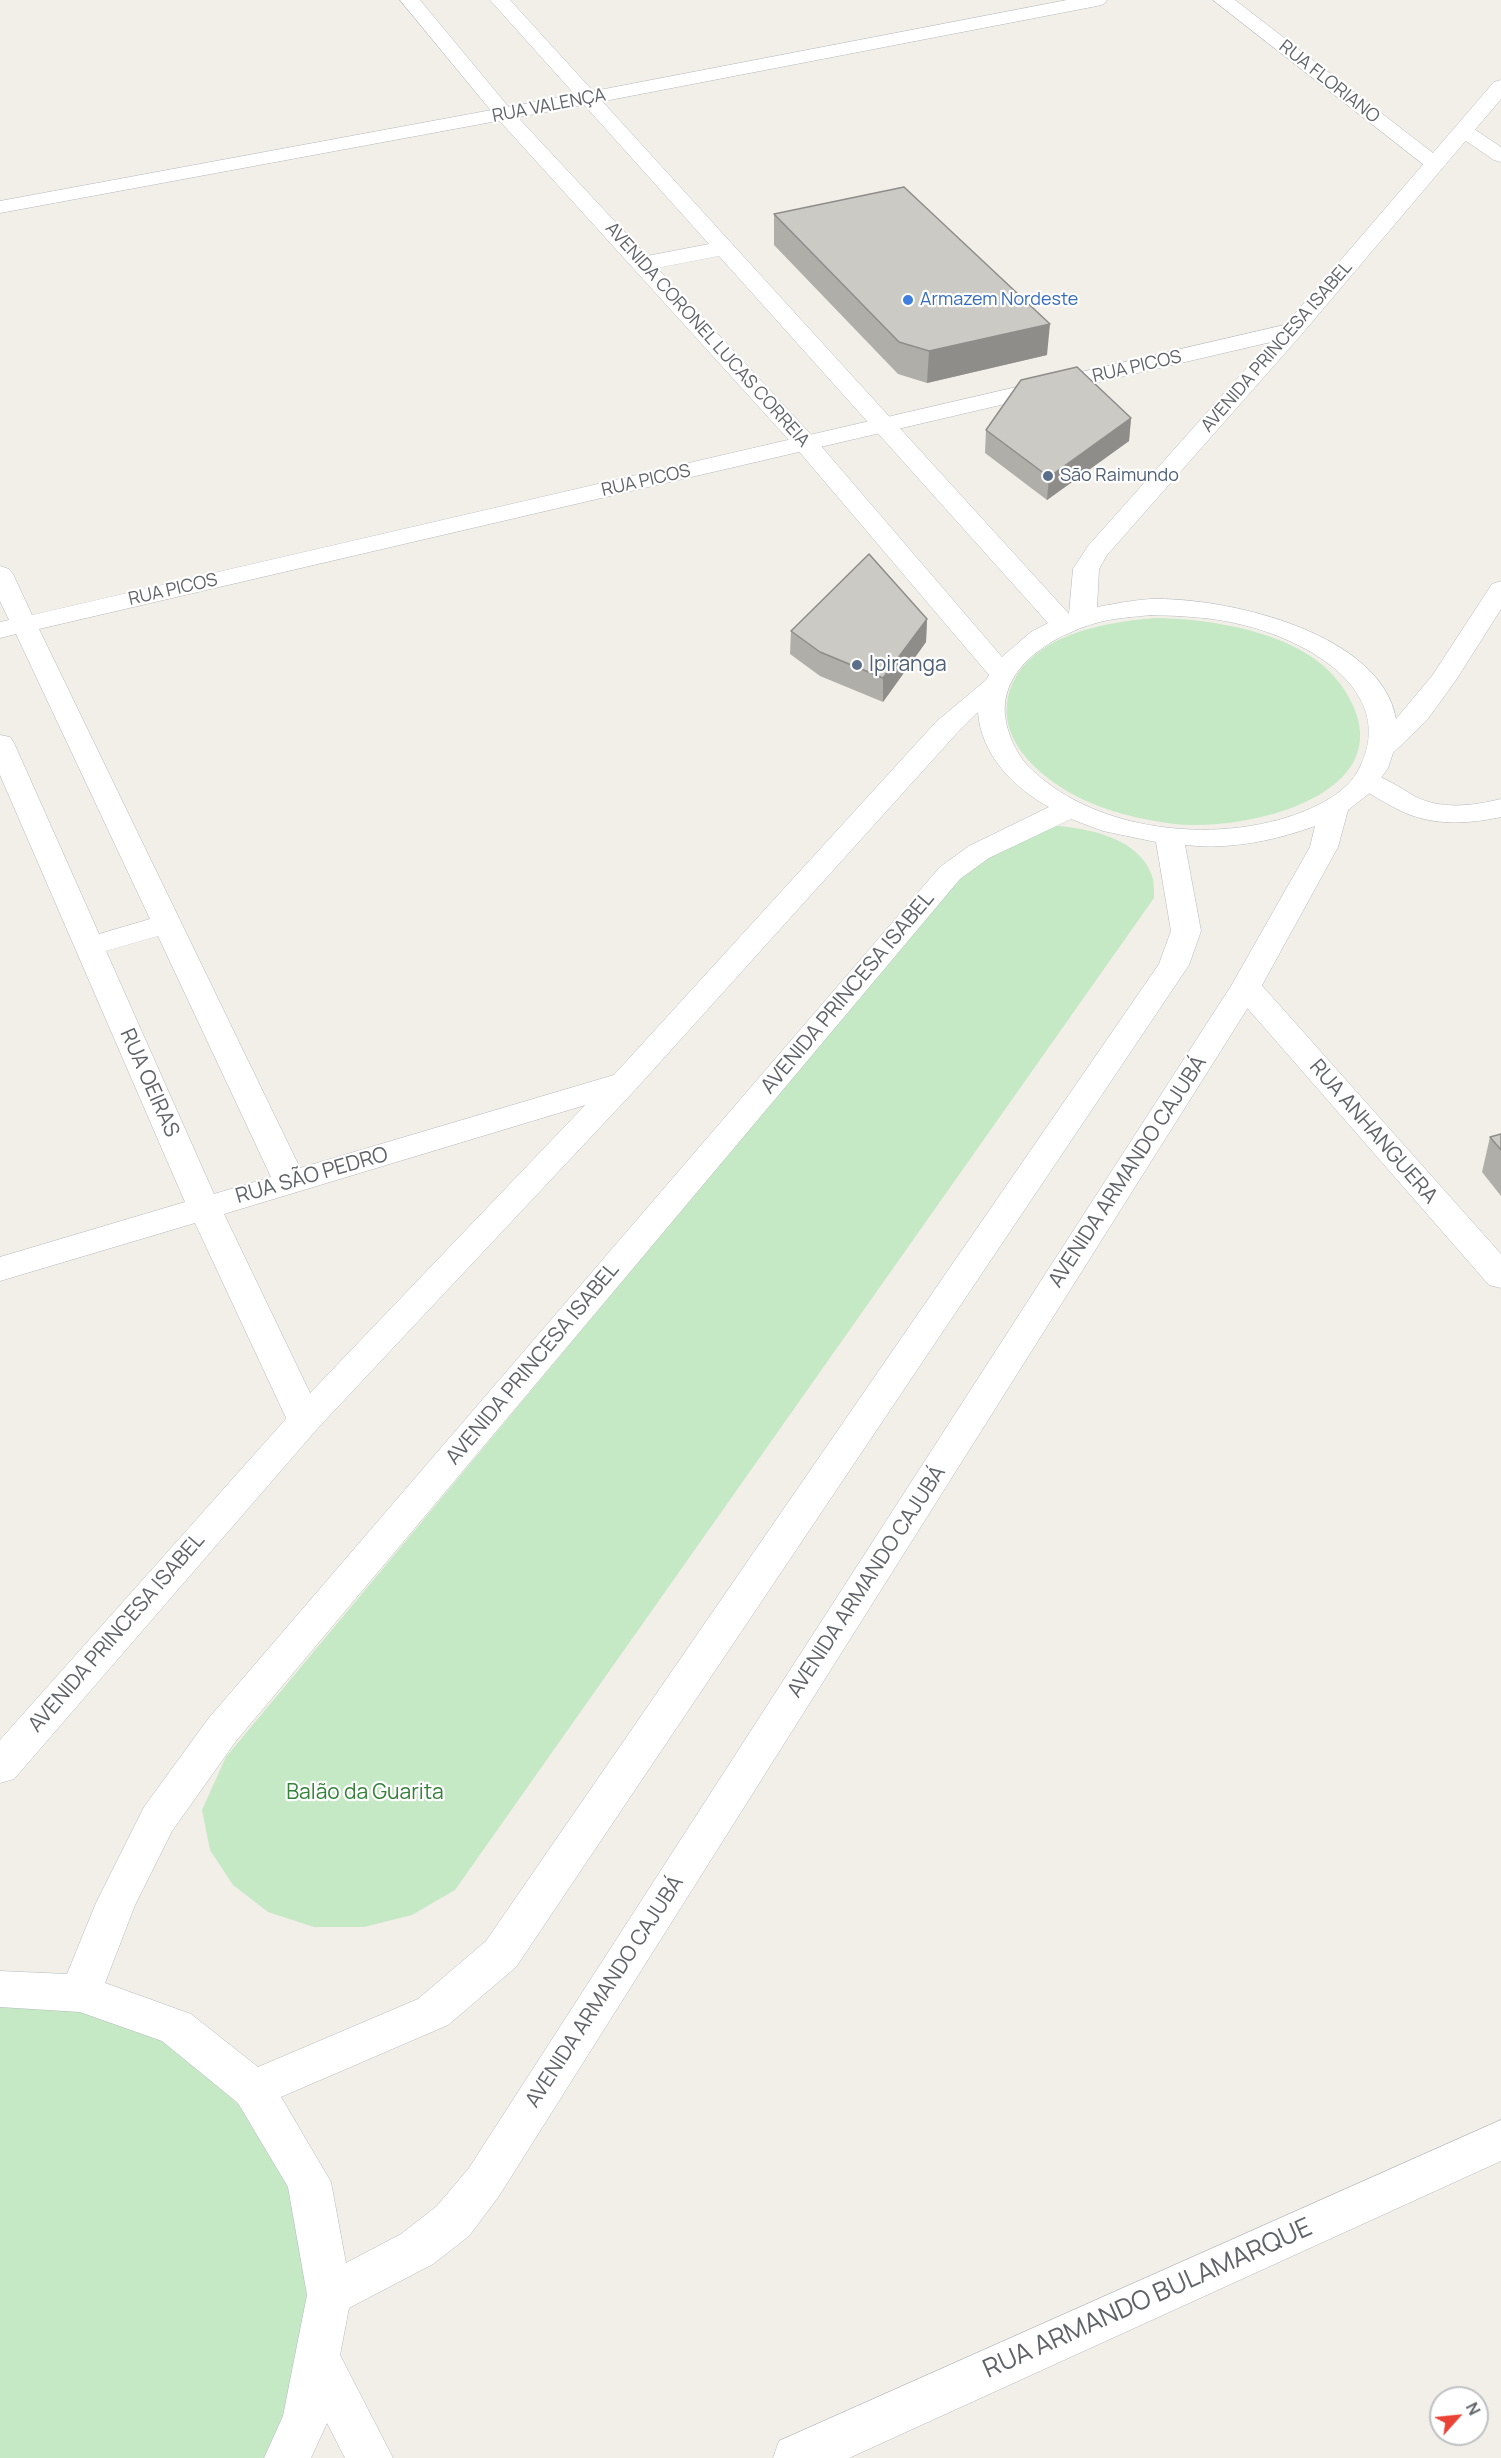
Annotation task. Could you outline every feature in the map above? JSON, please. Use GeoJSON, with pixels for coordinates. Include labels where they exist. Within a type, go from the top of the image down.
{"type":"FeatureCollection","features":[{"type":"Feature","properties":{"kind":"street","name":"AVENIDA CORONEL LUCAS CORREIA"},"geometry":{"type":"LineString","coordinates":[[410,0],[504,114],[806,444],[996,687]]}},
{"type":"Feature","properties":{"kind":"street"},"geometry":{"type":"LineString","coordinates":[[500,0],[885,426],[1073,622],[1106,613],[1150,607],[1199,609],[1246,617],[1279,627],[1309,640],[1335,656],[1356,674],[1372,694],[1382,715],[1382,749]]}},
{"type":"Feature","properties":{"kind":"street","name":"RUA VALENÇA"},"geometry":{"type":"LineString","coordinates":[[0,207],[589,98],[1097,0]]}},
{"type":"Feature","properties":{"kind":"street","name":"RUA FLORIANO"},"geometry":{"type":"LineString","coordinates":[[1223,0],[1435,164]]}},
{"type":"Feature","properties":{"kind":"street","name":"AVENIDA PRINCESA ISABEL"},"geometry":{"type":"LineString","coordinates":[[0,1767],[304,1420],[624,1083],[946,728],[969,706],[996,687],[1026,645],[1073,622],[1086,569],[1097,551],[1293,330],[1501,86]]}},
{"type":"Feature","properties":{"kind":"street"},"geometry":{"type":"LineString","coordinates":[[1464,131],[1501,156]]}},
{"type":"Feature","properties":{"kind":"street"},"geometry":{"type":"LineString","coordinates":[[642,264],[724,248]]}},
{"type":"Feature","properties":{"kind":"street","name":"RUA PICOS"},"geometry":{"type":"LineString","coordinates":[[12,627],[1293,330]]}},
{"type":"Feature","properties":{"kind":"street"},"geometry":{"type":"LineString","coordinates":[[0,574],[12,627],[166,924],[290,1182]]}},
{"type":"Feature","properties":{"kind":"street"},"geometry":{"type":"LineString","coordinates":[[996,687],[992,726],[1001,749],[1018,771],[1043,791],[1071,808],[1126,827],[1169,836],[1211,838],[1252,835],[1290,826],[1335,807],[1368,781],[1382,749],[1417,714],[1443,680],[1501,589]]}},
{"type":"Feature","properties":{"kind":"street","name":"RUA OEIRAS"},"geometry":{"type":"LineString","coordinates":[[0,743],[204,1207],[304,1420]]}},
{"type":"Feature","properties":{"kind":"street"},"geometry":{"type":"LineString","coordinates":[[1368,781],[1418,808],[1451,813],[1482,813],[1501,808]]}},
{"type":"Feature","properties":{"kind":"street","name":"AVENIDA ARMANDO CAJUBÁ"},"geometry":{"type":"LineString","coordinates":[[328,2295],[417,2249],[453,2221],[484,2182],[1246,987],[1324,847],[1335,807]]}},
{"type":"Feature","properties":{"kind":"street","name":"AVENIDA PRINCESA ISABEL"},"geometry":{"type":"LineString","coordinates":[[80,1993],[116,1903],[158,1819],[222,1730],[950,873],[979,852],[1071,808]]}},
{"type":"Feature","properties":{"kind":"street"},"geometry":{"type":"LineString","coordinates":[[253,2088],[433,2012],[501,1954],[1174,965],[1186,931],[1169,836]]}},
{"type":"Feature","properties":{"kind":"street"},"geometry":{"type":"LineString","coordinates":[[89,946],[166,924]]}},
{"type":"Feature","properties":{"kind":"street","name":"RUA ANHANGUERA"},"geometry":{"type":"LineString","coordinates":[[1246,987],[1501,1276]]}},
{"type":"Feature","properties":{"kind":"street","name":"RUA SÃO PEDRO"},"geometry":{"type":"LineString","coordinates":[[0,1269],[624,1083]]}},
{"type":"Feature","properties":{"kind":"street"},"geometry":{"type":"LineString","coordinates":[[0,1989],[80,1993],[176,2028],[253,2088],[309,2182],[328,2295],[305,2420],[287,2458]]}},
{"type":"Feature","properties":{"kind":"street","name":"RUA ARMANDO BULAMARQUE"},"geometry":{"type":"LineString","coordinates":[[796,2458],[1501,2140]]}},
{"type":"Feature","properties":{"kind":"street"},"geometry":{"type":"LineString","coordinates":[[317,2357],[370,2458]]}},
{"type":"Feature","properties":{"kind":"green space"},"geometry":{"type":"Polygon","coordinates":[[[1156,618],[1204,622],[1257,632],[1282,641],[1325,667],[1341,685],[1359,722],[1358,753],[1342,778],[1315,797],[1281,811],[1244,821],[1207,825],[1175,824],[1119,813],[1083,799],[1050,780],[1023,754],[1010,730],[1007,704],[1014,681],[1026,663],[1044,648],[1065,637],[1087,629],[1156,618]]]}},
{"type":"Feature","properties":{"kind":"green space","name":"Balão da Guarita"},"geometry":{"type":"Polygon","coordinates":[[[1040,825],[1089,831],[1122,842],[1146,864],[1153,879],[1154,898],[455,1890],[412,1915],[364,1927],[314,1927],[268,1912],[233,1885],[210,1850],[202,1810],[226,1757],[988,842],[1040,825]]]}},
{"type":"Feature","properties":{"kind":"green space"},"geometry":{"type":"Polygon","coordinates":[[[0,2002],[80,2007],[166,2038],[239,2105],[288,2165],[314,2253],[282,2458],[0,2458],[0,2002]]]}},
{"type":"Feature","properties":{"kind":"building","name":"Armazem Nordeste"},"geometry":{"type":"Polygon","coordinates":[[[904,187],[1050,324],[929,351],[899,342],[774,214],[904,187]]]}},
{"type":"Feature","properties":{"kind":"building"},"geometry":{"type":"Polygon","coordinates":[[[1077,367],[1131,418],[1049,477],[986,430],[1021,380],[1077,367]]]}},
{"type":"Feature","properties":{"kind":"building"},"geometry":{"type":"Polygon","coordinates":[[[869,554],[927,619],[883,678],[820,652],[791,631],[869,554]]]}},
{"type":"Feature","properties":{"kind":"building"},"geometry":{"type":"Polygon","coordinates":[[[1501,1134],[1501,1150],[1490,1137],[1501,1134]]]}},
{"type":"Feature","properties":{"kind":"place","name":"Armazem Nordeste"},"geometry":{"type":"Point","coordinates":[908,300]}},
{"type":"Feature","properties":{"kind":"place","name":"São Raimundo"},"geometry":{"type":"Point","coordinates":[1048,476]}},
{"type":"Feature","properties":{"kind":"place","name":"Ipiranga"},"geometry":{"type":"Point","coordinates":[857,665]}}]}
